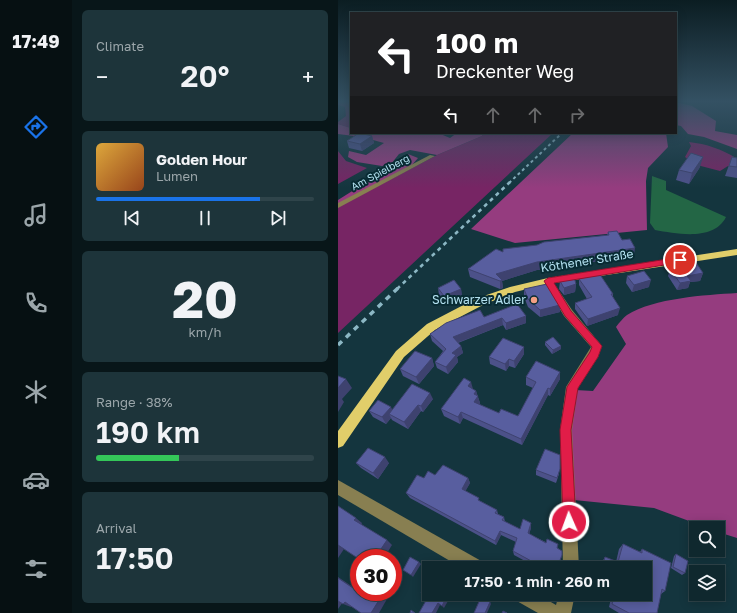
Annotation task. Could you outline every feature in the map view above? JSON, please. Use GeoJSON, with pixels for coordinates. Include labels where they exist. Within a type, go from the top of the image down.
{"type":"FeatureCollection","features":[{"type":"Feature","properties":{"kind":"main road","name":"Köthener Straße"},"geometry":{"type":"LineString","coordinates":[[338,442],[400,354],[431,327],[498,295],[548,281],[737,252]]}},
{"type":"Feature","properties":{"kind":"street","name":"Am Spielberg"},"geometry":{"type":"LineString","coordinates":[[338,206],[432,156]]}},
{"type":"Feature","properties":{"kind":"street"},"geometry":{"type":"LineString","coordinates":[[548,281],[568,313],[597,346],[594,354],[572,387],[566,430],[571,561]]}},
{"type":"Feature","properties":{"kind":"street"},"geometry":{"type":"LineString","coordinates":[[338,487],[465,561]]}},
{"type":"Feature","properties":{"kind":"street"},"geometry":{"type":"LineString","coordinates":[[534,601],[554,613]]}},
{"type":"Feature","properties":{"kind":"street"},"geometry":{"type":"LineString","coordinates":[[563,613],[566,601]]}},
{"type":"Feature","properties":{"kind":"shaded area"},"geometry":{"type":"Polygon","coordinates":[[[338,131],[350,131],[350,134],[440,134],[450,138],[456,134],[483,134],[482,136],[437,155],[410,150],[399,154],[391,164],[382,166],[357,162],[348,157],[349,151],[366,155],[384,143],[362,137],[338,134],[338,131]]]}},
{"type":"Feature","properties":{"kind":"shaded area"},"geometry":{"type":"Polygon","coordinates":[[[685,131],[715,131],[737,135],[737,149],[704,137],[688,134],[685,131]]]}},
{"type":"Feature","properties":{"kind":"shaded area"},"geometry":{"type":"Polygon","coordinates":[[[483,134],[552,134],[338,333],[338,207],[437,155],[482,136],[483,134]]]}},
{"type":"Feature","properties":{"kind":"shaded area"},"geometry":{"type":"Polygon","coordinates":[[[572,134],[666,134],[668,147],[648,168],[646,181],[647,230],[515,243],[471,229],[572,134]]]}},
{"type":"Feature","properties":{"kind":"shaded area"},"geometry":{"type":"Polygon","coordinates":[[[689,142],[714,147],[736,158],[732,167],[728,166],[720,171],[697,165],[685,157],[691,146],[689,142]]]}},
{"type":"Feature","properties":{"kind":"shaded area"},"geometry":{"type":"Polygon","coordinates":[[[338,151],[346,161],[367,168],[338,184],[338,151]]]}},
{"type":"Feature","properties":{"kind":"shaded area"},"geometry":{"type":"Polygon","coordinates":[[[408,154],[418,158],[412,165],[341,203],[338,203],[338,200],[392,166],[405,165],[408,154]]]}},
{"type":"Feature","properties":{"kind":"shaded area"},"geometry":{"type":"Polygon","coordinates":[[[652,176],[666,181],[666,190],[726,217],[720,225],[713,230],[704,233],[684,234],[655,230],[650,223],[652,176]]]}},
{"type":"Feature","properties":{"kind":"shaded area"},"geometry":{"type":"Polygon","coordinates":[[[737,293],[737,538],[725,534],[725,521],[689,521],[654,508],[574,500],[570,435],[575,390],[593,391],[626,344],[616,327],[627,315],[638,309],[680,298],[737,293]]]}},
{"type":"Feature","properties":{"kind":"building"},"geometry":{"type":"Polygon","coordinates":[[[358,134],[372,136],[360,144],[347,141],[358,134]]]}},
{"type":"Feature","properties":{"kind":"building"},"geometry":{"type":"Polygon","coordinates":[[[691,153],[703,157],[692,173],[679,170],[691,153]]]}},
{"type":"Feature","properties":{"kind":"building"},"geometry":{"type":"Polygon","coordinates":[[[732,157],[737,158],[737,167],[729,166],[732,157]]]}},
{"type":"Feature","properties":{"kind":"building"},"geometry":{"type":"Polygon","coordinates":[[[617,231],[622,240],[630,239],[635,248],[537,262],[496,274],[502,280],[500,281],[468,269],[496,249],[503,252],[503,249],[537,245],[544,242],[609,235],[608,232],[617,231]]]}},
{"type":"Feature","properties":{"kind":"building"},"geometry":{"type":"Polygon","coordinates":[[[695,261],[703,273],[687,276],[691,281],[680,283],[670,269],[681,267],[679,264],[695,261]]]}},
{"type":"Feature","properties":{"kind":"building"},"geometry":{"type":"Polygon","coordinates":[[[644,271],[651,280],[634,285],[627,276],[644,271]]]}},
{"type":"Feature","properties":{"kind":"building"},"geometry":{"type":"Polygon","coordinates":[[[599,273],[613,294],[611,294],[620,308],[588,319],[575,303],[592,297],[579,279],[599,273]]]}},
{"type":"Feature","properties":{"kind":"building"},"geometry":{"type":"Polygon","coordinates":[[[574,277],[576,284],[564,288],[560,281],[574,277]]]}},
{"type":"Feature","properties":{"kind":"building"},"geometry":{"type":"Polygon","coordinates":[[[454,280],[461,289],[444,296],[438,288],[454,280]]]}},
{"type":"Feature","properties":{"kind":"building"},"geometry":{"type":"Polygon","coordinates":[[[547,284],[560,305],[540,310],[528,299],[524,289],[547,284]]]}},
{"type":"Feature","properties":{"kind":"building"},"geometry":{"type":"Polygon","coordinates":[[[517,304],[526,316],[506,323],[502,318],[453,337],[461,346],[452,353],[456,355],[446,367],[435,362],[446,349],[430,334],[446,323],[480,310],[484,317],[517,304]]]}},
{"type":"Feature","properties":{"kind":"building"},"geometry":{"type":"Polygon","coordinates":[[[553,337],[561,346],[553,350],[545,342],[553,337]]]}},
{"type":"Feature","properties":{"kind":"building"},"geometry":{"type":"Polygon","coordinates":[[[503,338],[524,347],[514,361],[509,359],[505,364],[489,357],[503,338]]]}},
{"type":"Feature","properties":{"kind":"building"},"geometry":{"type":"Polygon","coordinates":[[[415,351],[432,358],[416,377],[400,369],[415,351]]]}},
{"type":"Feature","properties":{"kind":"building"},"geometry":{"type":"Polygon","coordinates":[[[536,361],[560,372],[550,389],[548,388],[521,439],[461,412],[458,417],[441,409],[464,378],[471,382],[468,386],[476,391],[474,394],[478,396],[474,402],[499,413],[501,409],[518,416],[536,382],[526,377],[536,361]]]}},
{"type":"Feature","properties":{"kind":"building"},"geometry":{"type":"Polygon","coordinates":[[[338,376],[346,379],[338,388],[338,376]]]}},
{"type":"Feature","properties":{"kind":"building"},"geometry":{"type":"Polygon","coordinates":[[[412,384],[430,393],[421,406],[418,405],[404,422],[389,414],[412,384]]]}},
{"type":"Feature","properties":{"kind":"building"},"geometry":{"type":"Polygon","coordinates":[[[378,400],[391,407],[382,417],[369,411],[378,400]]]}},
{"type":"Feature","properties":{"kind":"building"},"geometry":{"type":"Polygon","coordinates":[[[368,448],[385,457],[373,473],[356,463],[368,448]]]}},
{"type":"Feature","properties":{"kind":"building"},"geometry":{"type":"Polygon","coordinates":[[[545,449],[560,455],[560,469],[557,478],[536,470],[545,449]]]}},
{"type":"Feature","properties":{"kind":"building"},"geometry":{"type":"Polygon","coordinates":[[[443,465],[468,478],[462,489],[479,498],[478,500],[497,510],[495,513],[504,517],[502,520],[520,529],[523,519],[531,523],[528,533],[546,543],[547,539],[558,544],[557,548],[562,551],[560,561],[531,561],[513,551],[517,538],[500,531],[495,541],[406,493],[417,475],[424,478],[428,471],[435,475],[443,465]]]}},
{"type":"Feature","properties":{"kind":"building"},"geometry":{"type":"Polygon","coordinates":[[[338,506],[356,518],[354,520],[387,540],[381,549],[350,549],[350,553],[338,545],[338,506]]]}},
{"type":"Feature","properties":{"kind":"building"},"geometry":{"type":"Polygon","coordinates":[[[623,544],[642,553],[642,549],[671,563],[665,591],[662,589],[657,613],[629,613],[612,604],[613,601],[652,601],[652,561],[618,561],[623,544]]]}},
{"type":"Feature","properties":{"kind":"building"},"geometry":{"type":"Polygon","coordinates":[[[676,554],[688,561],[685,573],[673,567],[676,554]]]}},
{"type":"Feature","properties":{"kind":"building"},"geometry":{"type":"Polygon","coordinates":[[[410,557],[419,562],[411,575],[403,570],[410,557]]]}},
{"type":"Feature","properties":{"kind":"building"},"geometry":{"type":"Polygon","coordinates":[[[605,557],[615,561],[604,561],[605,557]]]}},
{"type":"Feature","properties":{"kind":"building"},"geometry":{"type":"Polygon","coordinates":[[[338,578],[350,586],[350,601],[378,601],[371,613],[361,613],[345,602],[343,604],[338,601],[338,578]]]}},
{"type":"Feature","properties":{"kind":"building"},"geometry":{"type":"Polygon","coordinates":[[[426,601],[444,601],[442,606],[438,603],[432,613],[419,613],[426,601]]]}},
{"type":"Feature","properties":{"kind":"building"},"geometry":{"type":"Polygon","coordinates":[[[479,601],[490,602],[485,613],[474,613],[479,601]]]}},
{"type":"Feature","properties":{"kind":"railway"},"geometry":{"type":"LineString","coordinates":[[509,183],[561,134]]}},
{"type":"Feature","properties":{"kind":"railway"},"geometry":{"type":"LineString","coordinates":[[397,289],[510,182]]}},
{"type":"Feature","properties":{"kind":"railway"},"geometry":{"type":"LineString","coordinates":[[338,345],[398,288]]}},
{"type":"Feature","properties":{"kind":"place","name":"Schwarzer Adler"},"geometry":{"type":"Point","coordinates":[534,300]}},
{"type":"Feature","properties":{"kind":"route"},"geometry":{"type":"LineString","coordinates":[[569,522],[566,430],[572,387],[594,354],[597,346],[568,313],[548,281],[680,260]]}}]}
